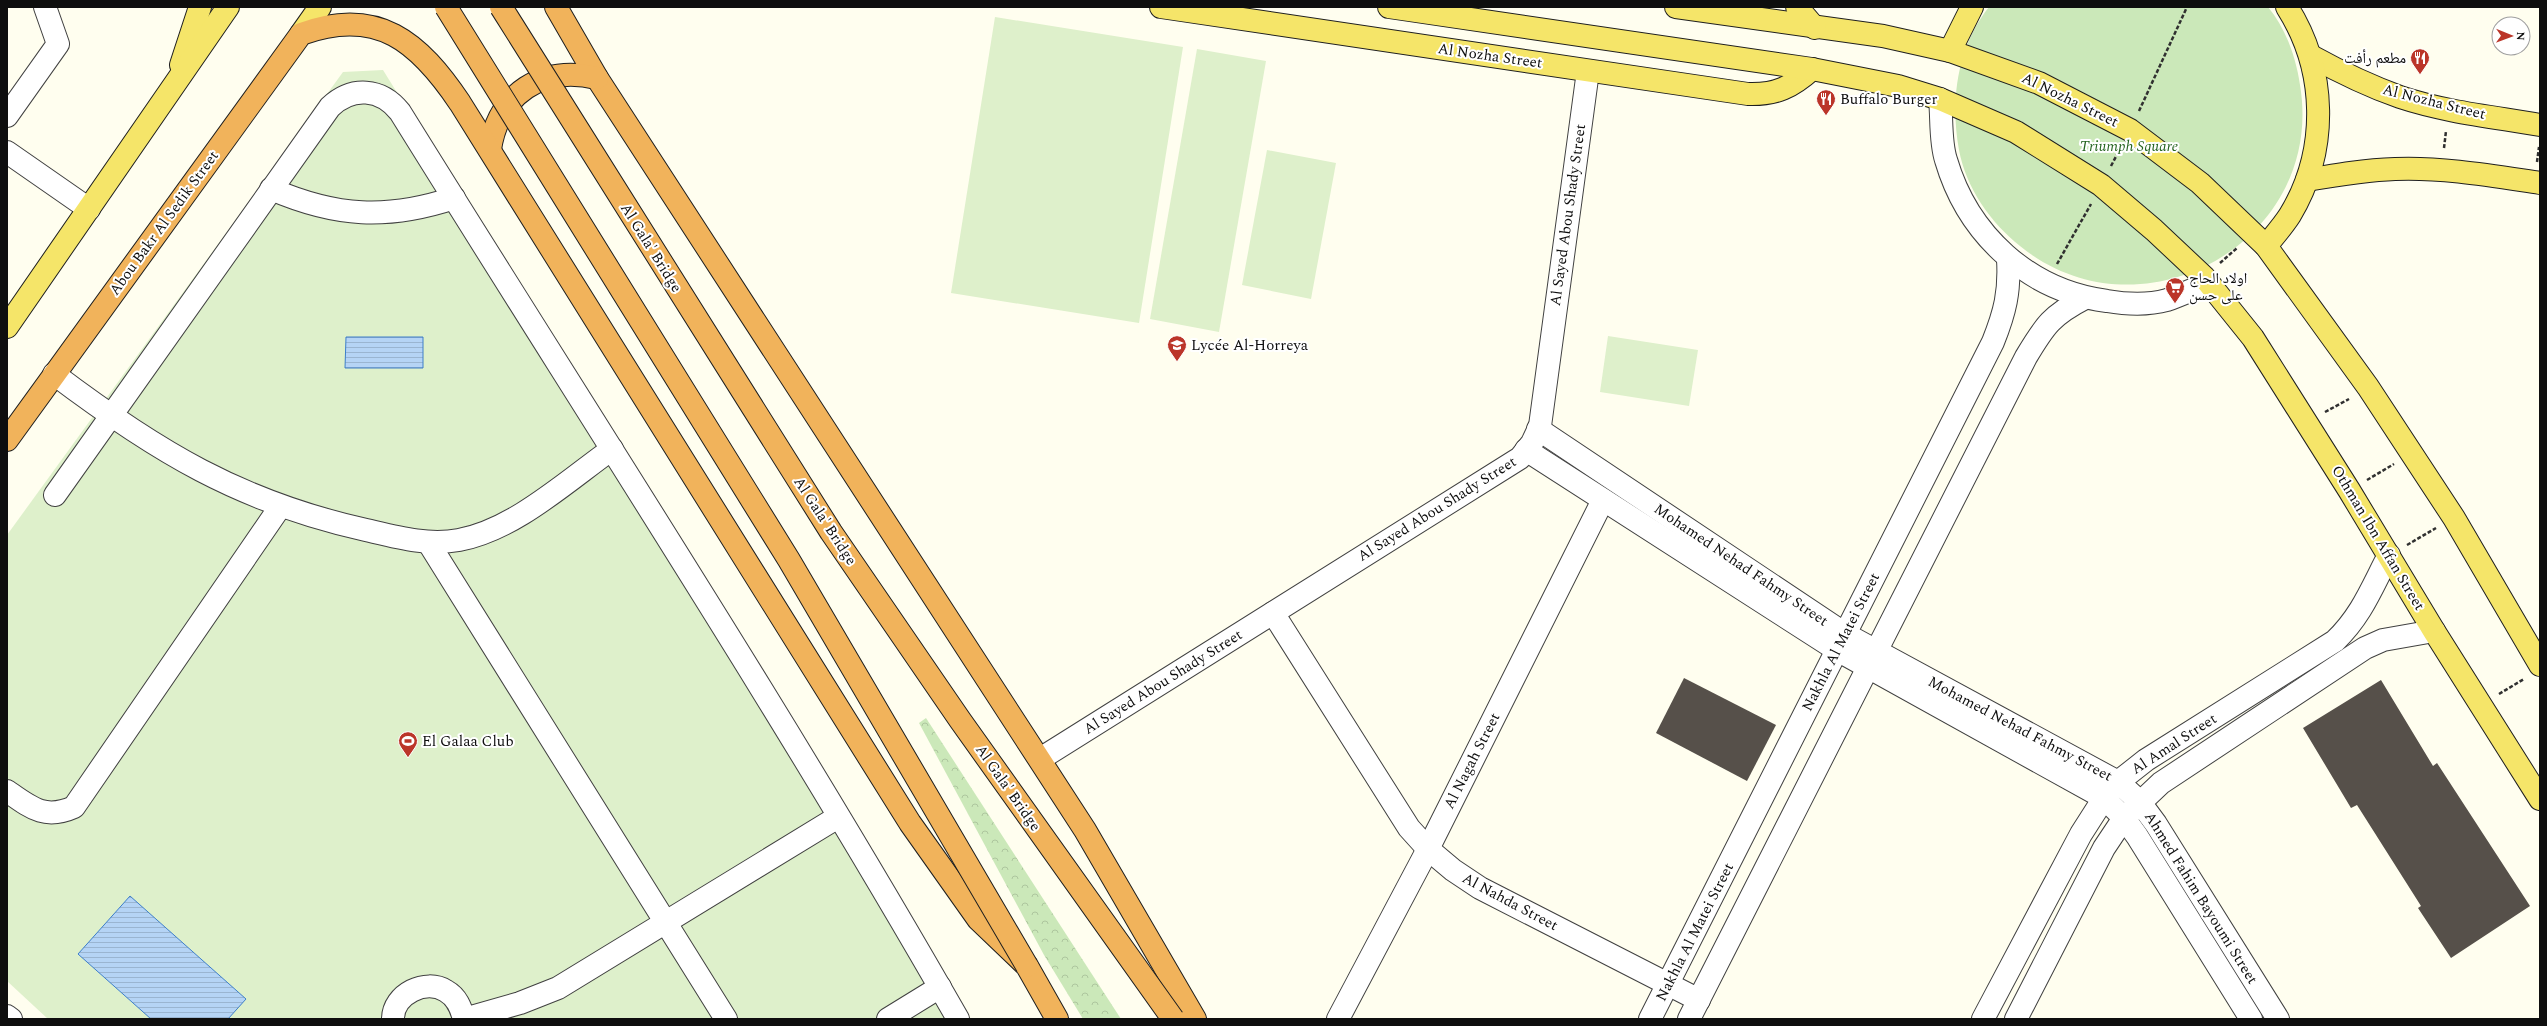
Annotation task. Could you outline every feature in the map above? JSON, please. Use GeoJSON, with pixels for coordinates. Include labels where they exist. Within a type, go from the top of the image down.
{"type":"FeatureCollection","features":[{"type":"Feature","properties":{"kind":"highway"},"geometry":{"type":"LineString","coordinates":[[446,7],[789,560],[1057,1019]]}},
{"type":"Feature","properties":{"kind":"highway","name":"Al Gala' Bridge"},"geometry":{"type":"LineString","coordinates":[[501,7],[831,532],[960,720],[1173,1019]]}},
{"type":"Feature","properties":{"kind":"highway"},"geometry":{"type":"LineString","coordinates":[[556,7],[597,78],[1040,759],[1110,871],[1195,1019]]}},
{"type":"Feature","properties":{"kind":"highway"},"geometry":{"type":"LineString","coordinates":[[310,21],[324,26],[362,25],[386,31],[409,43],[428,60],[445,80],[490,149],[910,823],[978,919],[1027,966]]}},
{"type":"Feature","properties":{"kind":"highway","name":"Abou Bakr Al Sedik Street"},"geometry":{"type":"LineString","coordinates":[[7,440],[310,21]]}},
{"type":"Feature","properties":{"kind":"highway"},"geometry":{"type":"LineString","coordinates":[[490,149],[492,134],[505,108],[526,87],[553,75],[583,74],[597,78]]}},
{"type":"Feature","properties":{"kind":"main road"},"geometry":{"type":"LineString","coordinates":[[176,83],[200,7]]}},
{"type":"Feature","properties":{"kind":"main road"},"geometry":{"type":"LineString","coordinates":[[7,327],[228,7]]}},
{"type":"Feature","properties":{"kind":"main road"},"geometry":{"type":"LineString","coordinates":[[310,21],[338,7]]}},
{"type":"Feature","properties":{"kind":"main road","name":"Al Nozha Street"},"geometry":{"type":"LineString","coordinates":[[1161,7],[1588,71],[1766,95],[1783,91],[1798,82],[1812,69]]}},
{"type":"Feature","properties":{"kind":"main road"},"geometry":{"type":"LineString","coordinates":[[1389,7],[1812,69],[1898,86],[1940,99],[2016,132],[2102,185],[2154,230],[2207,280]]}},
{"type":"Feature","properties":{"kind":"main road","name":"Al Nozha Street"},"geometry":{"type":"LineString","coordinates":[[1676,7],[1815,28],[1883,36],[1950,51],[2039,83],[2130,130],[2200,183],[2259,240]]}},
{"type":"Feature","properties":{"kind":"main road"},"geometry":{"type":"LineString","coordinates":[[1797,7],[1815,28]]}},
{"type":"Feature","properties":{"kind":"main road"},"geometry":{"type":"LineString","coordinates":[[1950,51],[1972,7]]}},
{"type":"Feature","properties":{"kind":"main road"},"geometry":{"type":"LineString","coordinates":[[2287,7],[2298,24],[2311,56],[2319,98],[2318,140],[2307,180],[2290,215],[2259,240],[2368,387],[2412,454],[2454,518],[2534,659]]}},
{"type":"Feature","properties":{"kind":"main road","name":"Al Nozha Street"},"geometry":{"type":"LineString","coordinates":[[2311,56],[2355,79],[2401,97],[2540,133]]}},
{"type":"Feature","properties":{"kind":"main road"},"geometry":{"type":"LineString","coordinates":[[2307,180],[2351,172],[2396,169],[2441,171],[2537,182]]}},
{"type":"Feature","properties":{"kind":"main road","name":"Othman Ibn Affan Street"},"geometry":{"type":"LineString","coordinates":[[2207,280],[2253,338],[2307,422],[2434,631],[2540,799]]}},
{"type":"Feature","properties":{"kind":"street"},"geometry":{"type":"LineString","coordinates":[[7,116],[58,44],[45,7]]}},
{"type":"Feature","properties":{"kind":"street","name":"Al Sayed Abou Shady Street"},"geometry":{"type":"LineString","coordinates":[[1040,759],[1514,461],[1526,450],[1538,429],[1588,71]]}},
{"type":"Feature","properties":{"kind":"street"},"geometry":{"type":"LineString","coordinates":[[55,495],[330,107],[343,96],[351,92],[380,95],[395,105],[612,449],[838,817],[958,1019]]}},
{"type":"Feature","properties":{"kind":"street"},"geometry":{"type":"LineString","coordinates":[[1940,99],[1945,159],[1969,214],[2008,259],[2041,281],[2085,298],[2125,304],[2166,300],[2207,280]]}},
{"type":"Feature","properties":{"kind":"street"},"geometry":{"type":"LineString","coordinates":[[7,152],[89,209]]}},
{"type":"Feature","properties":{"kind":"street"},"geometry":{"type":"LineString","coordinates":[[272,189],[300,202],[331,210],[362,213],[393,213],[424,208],[454,198]]}},
{"type":"Feature","properties":{"kind":"street","name":"Nakhla Al Matei Street"},"geometry":{"type":"LineString","coordinates":[[1650,1019],[1993,342],[2004,315],[2009,286],[2008,259]]}},
{"type":"Feature","properties":{"kind":"street"},"geometry":{"type":"LineString","coordinates":[[1689,1019],[1873,660],[2026,356],[2041,332],[2061,310],[2085,298]]}},
{"type":"Feature","properties":{"kind":"street"},"geometry":{"type":"LineString","coordinates":[[54,374],[111,416],[200,471],[280,507],[344,525],[428,542],[459,540],[495,528],[515,518],[612,449]]}},
{"type":"Feature","properties":{"kind":"street","name":"Mohamed Nehad Fahmy Street"},"geometry":{"type":"LineString","coordinates":[[1538,429],[1841,642]]}},
{"type":"Feature","properties":{"kind":"street","name":"Mohamed Nehad Fahmy Street"},"geometry":{"type":"LineString","coordinates":[[1526,450],[1603,500],[2104,798]]}},
{"type":"Feature","properties":{"kind":"street","name":"Al Nagah Street"},"geometry":{"type":"LineString","coordinates":[[1338,1019],[1428,849],[1603,500]]}},
{"type":"Feature","properties":{"kind":"street"},"geometry":{"type":"LineString","coordinates":[[7,791],[32,809],[45,813],[60,813],[74,806],[280,507]]}},
{"type":"Feature","properties":{"kind":"street"},"geometry":{"type":"LineString","coordinates":[[428,542],[726,1019]]}},
{"type":"Feature","properties":{"kind":"street","name":"Al Amal Street"},"geometry":{"type":"LineString","coordinates":[[1984,1019],[2081,834],[2104,798],[2118,782],[2146,760],[2335,641],[2351,625],[2364,607],[2389,555]]}},
{"type":"Feature","properties":{"kind":"street","name":"Al Nahda Street"},"geometry":{"type":"LineString","coordinates":[[1273,612],[1393,805],[1428,849],[1453,870],[1480,888],[1699,1000]]}},
{"type":"Feature","properties":{"kind":"street","name":"Al Amal Street"},"geometry":{"type":"LineString","coordinates":[[2016,1019],[2104,848],[2124,818],[2139,801],[2161,782],[2365,648],[2383,640],[2434,631]]}},
{"type":"Feature","properties":{"kind":"street","name":"Mohamed Nehad Fahmy Street"},"geometry":{"type":"LineString","coordinates":[[1873,660],[2118,782]]}},
{"type":"Feature","properties":{"kind":"street","name":"Ahmed Fahim Bayoumi Street"},"geometry":{"type":"LineString","coordinates":[[2118,782],[2139,801],[2156,824],[2278,1019]]}},
{"type":"Feature","properties":{"kind":"street","name":"Ahmed Fahim Bayoumi Street"},"geometry":{"type":"LineString","coordinates":[[2104,798],[2124,818],[2251,1019]]}},
{"type":"Feature","properties":{"kind":"street"},"geometry":{"type":"LineString","coordinates":[[393,1019],[399,1000],[412,989],[429,986],[446,990],[459,1002],[464,1019],[520,1003],[558,988],[665,921],[838,817]]}},
{"type":"Feature","properties":{"kind":"street"},"geometry":{"type":"LineString","coordinates":[[888,1019],[940,987]]}},
{"type":"Feature","properties":{"kind":"street"},"geometry":{"type":"LineString","coordinates":[[7,1016],[11,1019]]}},
{"type":"Feature","properties":{"kind":"path"},"geometry":{"type":"LineString","coordinates":[[2441,171],[2449,109]]}},
{"type":"Feature","properties":{"kind":"path"},"geometry":{"type":"LineString","coordinates":[[2537,182],[2540,133]]}},
{"type":"Feature","properties":{"kind":"path"},"geometry":{"type":"LineString","coordinates":[[2207,280],[2259,240]]}},
{"type":"Feature","properties":{"kind":"path"},"geometry":{"type":"LineString","coordinates":[[2307,422],[2368,387]]}},
{"type":"Feature","properties":{"kind":"path"},"geometry":{"type":"LineString","coordinates":[[2349,490],[2412,454]]}},
{"type":"Feature","properties":{"kind":"path"},"geometry":{"type":"LineString","coordinates":[[2389,555],[2454,518]]}},
{"type":"Feature","properties":{"kind":"path"},"geometry":{"type":"LineString","coordinates":[[2481,705],[2534,659]]}},
{"type":"Feature","properties":{"kind":"green space","name":"Triumph Square"},"geometry":{"type":"Polygon","coordinates":[[[1989,7],[2268,7],[2285,34],[2296,64],[2300,85],[2300,140],[2284,189],[2255,230],[2216,261],[2169,279],[2119,284],[2068,274],[2020,246],[2009,237],[1981,204],[1967,178],[1962,164],[1956,131],[1956,94],[1963,57],[1978,23],[1989,7]]]}},
{"type":"Feature","properties":{"kind":"green space"},"geometry":{"type":"Polygon","coordinates":[[[995,17],[1183,47],[1139,323],[951,293],[995,17]]]}},
{"type":"Feature","properties":{"kind":"green space"},"geometry":{"type":"Polygon","coordinates":[[[1197,49],[1266,61],[1219,332],[1150,319],[1197,49]]]}},
{"type":"Feature","properties":{"kind":"green space","name":"El Galaa Club"},"geometry":{"type":"Polygon","coordinates":[[[383,70],[971,1019],[48,1019],[7,981],[7,535],[343,72],[383,70]]]}},
{"type":"Feature","properties":{"kind":"green space"},"geometry":{"type":"Polygon","coordinates":[[[1267,150],[1336,163],[1311,299],[1242,285],[1267,150]]]}},
{"type":"Feature","properties":{"kind":"green space"},"geometry":{"type":"Polygon","coordinates":[[[1608,336],[1698,350],[1689,406],[1600,392],[1608,336]]]}},
{"type":"Feature","properties":{"kind":"green space"},"geometry":{"type":"Polygon","coordinates":[[[926,718],[1121,1019],[1083,1019],[1044,955],[919,723],[926,718]]]}},
{"type":"Feature","properties":{"kind":"water"},"geometry":{"type":"Polygon","coordinates":[[[346,337],[423,337],[423,368],[345,368],[346,337]]]}},
{"type":"Feature","properties":{"kind":"water"},"geometry":{"type":"Polygon","coordinates":[[[130,896],[246,999],[228,1019],[151,1019],[78,954],[130,896]]]}},
{"type":"Feature","properties":{"kind":"building"},"geometry":{"type":"Polygon","coordinates":[[[1684,678],[1776,725],[1747,781],[1656,733],[1684,678]]]}},
{"type":"Feature","properties":{"kind":"building"},"geometry":{"type":"Polygon","coordinates":[[[2381,680],[2433,766],[2437,763],[2530,906],[2451,958],[2418,908],[2421,906],[2357,805],[2351,808],[2303,728],[2381,680]]]}},
{"type":"Feature","properties":{"kind":"place","name":"مطعم رأفت"},"geometry":{"type":"Point","coordinates":[2420,75]}},
{"type":"Feature","properties":{"kind":"place","name":"Buffalo Burger"},"geometry":{"type":"Point","coordinates":[1826,116]}},
{"type":"Feature","properties":{"kind":"place","name":"اولاد الحاج على حسن"},"geometry":{"type":"Point","coordinates":[2175,304]}},
{"type":"Feature","properties":{"kind":"place","name":"Lycée Al-Horreya"},"geometry":{"type":"Point","coordinates":[1177,362]}},
{"type":"Feature","properties":{"kind":"place","name":"El Galaa Club"},"geometry":{"type":"Point","coordinates":[408,758]}}]}
